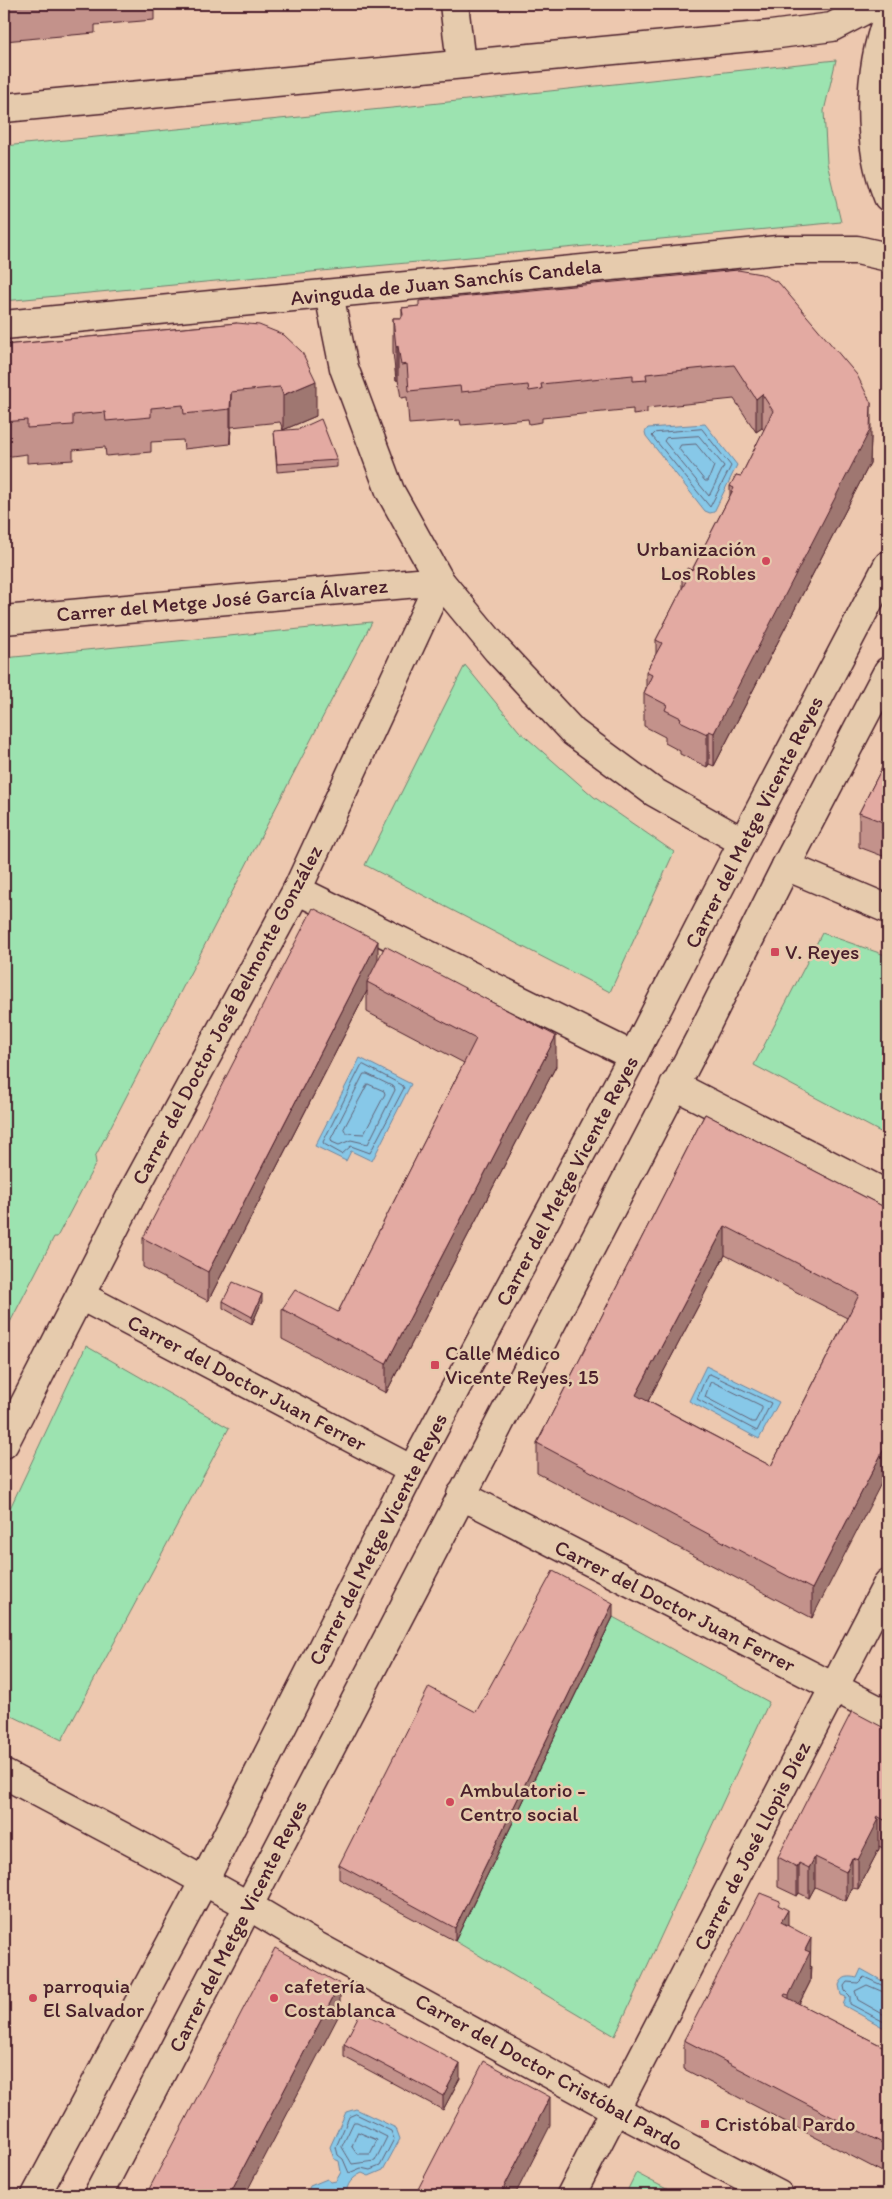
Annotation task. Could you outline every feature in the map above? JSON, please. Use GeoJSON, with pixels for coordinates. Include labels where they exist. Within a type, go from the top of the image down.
{"type":"FeatureCollection","features":[{"type":"Feature","properties":{"kind":"street"},"geometry":{"type":"LineString","coordinates":[[454,4],[461,64]]}},
{"type":"Feature","properties":{"kind":"street"},"geometry":{"type":"LineString","coordinates":[[4,108],[832,28],[876,4]]}},
{"type":"Feature","properties":{"kind":"street"},"geometry":{"type":"LineString","coordinates":[[888,16],[883,30],[875,69],[873,108],[876,148],[888,197]]}},
{"type":"Feature","properties":{"kind":"street","name":"Avinguda de Juan Sanchís Candela"},"geometry":{"type":"LineString","coordinates":[[4,325],[778,250],[857,250],[888,257]]}},
{"type":"Feature","properties":{"kind":"street"},"geometry":{"type":"LineString","coordinates":[[328,294],[344,368],[390,490],[440,580],[497,650],[574,732],[654,792],[742,842]]}},
{"type":"Feature","properties":{"kind":"street","name":"Carrer del Metge Vicente Reyes"},"geometry":{"type":"LineString","coordinates":[[36,2195],[204,1881],[412,1470],[633,1056],[742,842],[888,565]]}},
{"type":"Feature","properties":{"kind":"street","name":"Carrer del Metge José García Álvarez"},"geometry":{"type":"LineString","coordinates":[[4,620],[440,580]]}},
{"type":"Feature","properties":{"kind":"street","name":"Carrer del Doctor José Belmonte González"},"geometry":{"type":"LineString","coordinates":[[4,1444],[81,1296],[132,1192],[297,890],[440,580]]}},
{"type":"Feature","properties":{"kind":"street","name":"Carrer del Metge Vicente Reyes"},"geometry":{"type":"LineString","coordinates":[[98,2195],[701,1036],[786,866],[888,671]]}},
{"type":"Feature","properties":{"kind":"street"},"geometry":{"type":"LineString","coordinates":[[786,866],[888,909]]}},
{"type":"Feature","properties":{"kind":"street"},"geometry":{"type":"LineString","coordinates":[[297,890],[633,1056]]}},
{"type":"Feature","properties":{"kind":"street"},"geometry":{"type":"LineString","coordinates":[[674,1085],[888,1196]]}},
{"type":"Feature","properties":{"kind":"street","name":"Carrer del Doctor Juan Ferrer"},"geometry":{"type":"LineString","coordinates":[[81,1296],[412,1470]]}},
{"type":"Feature","properties":{"kind":"street","name":"Carrer del Doctor Juan Ferrer"},"geometry":{"type":"LineString","coordinates":[[461,1495],[888,1715]]}},
{"type":"Feature","properties":{"kind":"street","name":"Carrer de José Llopis Díez"},"geometry":{"type":"LineString","coordinates":[[572,2195],[888,1582]]}},
{"type":"Feature","properties":{"kind":"street","name":"Carrer del Doctor Cristóbal Pardo"},"geometry":{"type":"LineString","coordinates":[[4,1774],[204,1881],[616,2110],[779,2195]]}},
{"type":"Feature","properties":{"kind":"green space"},"geometry":{"type":"Polygon","coordinates":[[[836,60],[824,111],[827,163],[841,222],[4,301],[4,146],[402,107],[836,60]]]}},
{"type":"Feature","properties":{"kind":"green space"},"geometry":{"type":"Polygon","coordinates":[[[372,622],[95,1157],[96,1163],[57,1237],[54,1237],[4,1334],[4,658],[372,622]]]}},
{"type":"Feature","properties":{"kind":"green space"},"geometry":{"type":"Polygon","coordinates":[[[465,665],[519,731],[594,797],[674,852],[610,992],[365,865],[465,665]]]}},
{"type":"Feature","properties":{"kind":"green space"},"geometry":{"type":"Polygon","coordinates":[[[822,933],[888,956],[888,1136],[754,1065],[822,933]]]}},
{"type":"Feature","properties":{"kind":"green space"},"geometry":{"type":"Polygon","coordinates":[[[86,1346],[229,1428],[62,1740],[4,1712],[4,1521],[86,1346]]]}},
{"type":"Feature","properties":{"kind":"green space"},"geometry":{"type":"Polygon","coordinates":[[[613,1617],[769,1702],[615,2036],[455,1941],[613,1617]]]}},
{"type":"Feature","properties":{"kind":"green space"},"geometry":{"type":"Polygon","coordinates":[[[636,2173],[678,2195],[625,2195],[636,2173]]]}},
{"type":"Feature","properties":{"kind":"water"},"geometry":{"type":"Polygon","coordinates":[[[705,424],[737,465],[714,512],[710,513],[705,511],[646,436],[645,432],[648,428],[705,424]]]}},
{"type":"Feature","properties":{"kind":"water"},"geometry":{"type":"Polygon","coordinates":[[[360,1058],[411,1084],[372,1161],[351,1151],[346,1161],[315,1146],[360,1058]]]}},
{"type":"Feature","properties":{"kind":"water"},"geometry":{"type":"Polygon","coordinates":[[[706,1366],[779,1402],[759,1439],[689,1401],[706,1366]]]}},
{"type":"Feature","properties":{"kind":"water"},"geometry":{"type":"Polygon","coordinates":[[[861,1969],[888,1984],[888,2030],[843,2005],[846,1997],[841,1995],[839,1985],[846,1977],[857,1978],[861,1969]]]}},
{"type":"Feature","properties":{"kind":"water"},"geometry":{"type":"Polygon","coordinates":[[[356,2109],[396,2128],[400,2139],[383,2170],[369,2176],[362,2173],[356,2177],[348,2185],[347,2195],[306,2195],[310,2186],[327,2179],[331,2182],[336,2181],[341,2172],[339,2161],[334,2159],[330,2147],[346,2112],[356,2109]]]}},
{"type":"Feature","properties":{"kind":"building"},"geometry":{"type":"Polygon","coordinates":[[[4,4],[42,4],[4,7],[4,4]]]}},
{"type":"Feature","properties":{"kind":"building","name":"Urbanización Los Robles"},"geometry":{"type":"Polygon","coordinates":[[[738,270],[761,274],[779,283],[857,375],[871,403],[870,430],[714,733],[709,731],[707,734],[680,721],[681,718],[665,710],[667,705],[644,693],[652,675],[646,672],[662,643],[656,640],[686,581],[682,578],[687,568],[692,570],[734,488],[730,486],[736,475],[741,476],[773,411],[762,394],[756,399],[734,365],[646,374],[647,380],[633,381],[633,375],[541,384],[542,389],[529,391],[528,385],[461,392],[460,386],[409,391],[407,364],[401,365],[398,346],[396,347],[393,318],[401,318],[403,315],[402,308],[419,306],[419,301],[738,270]]]}},
{"type":"Feature","properties":{"kind":"building"},"geometry":{"type":"Polygon","coordinates":[[[237,323],[259,325],[284,335],[302,352],[316,381],[283,395],[280,387],[231,392],[230,409],[184,414],[183,405],[151,408],[151,417],[106,421],[105,412],[73,415],[73,425],[27,428],[27,420],[4,422],[4,345],[237,323]]]}},
{"type":"Feature","properties":{"kind":"building"},"geometry":{"type":"Polygon","coordinates":[[[321,419],[337,460],[277,464],[274,431],[299,429],[321,419]]]}},
{"type":"Feature","properties":{"kind":"building"},"geometry":{"type":"Polygon","coordinates":[[[888,756],[888,824],[859,813],[888,756]]]}},
{"type":"Feature","properties":{"kind":"building"},"geometry":{"type":"Polygon","coordinates":[[[313,908],[378,941],[208,1272],[143,1238],[313,908]]]}},
{"type":"Feature","properties":{"kind":"building"},"geometry":{"type":"Polygon","coordinates":[[[385,946],[556,1036],[386,1364],[282,1309],[295,1290],[338,1312],[476,1039],[367,982],[385,946]]]}},
{"type":"Feature","properties":{"kind":"building"},"geometry":{"type":"Polygon","coordinates":[[[705,1114],[888,1209],[888,1441],[812,1589],[537,1443],[705,1114]],[[725,1226],[636,1395],[771,1466],[859,1295],[725,1226]]]}},
{"type":"Feature","properties":{"kind":"building"},"geometry":{"type":"Polygon","coordinates":[[[233,1282],[262,1294],[252,1317],[223,1301],[233,1282]]]}},
{"type":"Feature","properties":{"kind":"building","name":"Ambulatorio - Centro social"},"geometry":{"type":"Polygon","coordinates":[[[553,1571],[613,1603],[455,1928],[339,1865],[429,1687],[476,1712],[553,1571]]]}},
{"type":"Feature","properties":{"kind":"building"},"geometry":{"type":"Polygon","coordinates":[[[852,1711],[888,1730],[888,1822],[877,1816],[876,1818],[879,1819],[858,1860],[852,1858],[846,1872],[815,1857],[809,1868],[799,1863],[797,1867],[778,1857],[852,1711]]]}},
{"type":"Feature","properties":{"kind":"building"},"geometry":{"type":"Polygon","coordinates":[[[760,1893],[780,1901],[778,1905],[788,1910],[781,1922],[811,1938],[805,1950],[810,1952],[789,1995],[785,1994],[784,1996],[888,2049],[888,2146],[684,2040],[760,1893]]]}},
{"type":"Feature","properties":{"kind":"building"},"geometry":{"type":"Polygon","coordinates":[[[275,1948],[340,1984],[229,2195],[146,2195],[275,1948]]]}},
{"type":"Feature","properties":{"kind":"building"},"geometry":{"type":"Polygon","coordinates":[[[361,2011],[460,2064],[443,2096],[344,2044],[361,2011]]]}},
{"type":"Feature","properties":{"kind":"building"},"geometry":{"type":"Polygon","coordinates":[[[484,2061],[550,2097],[500,2195],[415,2195],[484,2061]]]}},
{"type":"Feature","properties":{"kind":"place","name":"Urbanización Los Robles"},"geometry":{"type":"Point","coordinates":[766,561]}},
{"type":"Feature","properties":{"kind":"place","name":"V. Reyes"},"geometry":{"type":"Point","coordinates":[775,952]}},
{"type":"Feature","properties":{"kind":"place","name":"Calle Médico Vicente Reyes, 15"},"geometry":{"type":"Point","coordinates":[435,1365]}},
{"type":"Feature","properties":{"kind":"place","name":"Ambulatorio - Centro social"},"geometry":{"type":"Point","coordinates":[450,1802]}},
{"type":"Feature","properties":{"kind":"place","name":"parroquia El Salvador"},"geometry":{"type":"Point","coordinates":[33,1998]}},
{"type":"Feature","properties":{"kind":"place","name":"cafetería Costablanca"},"geometry":{"type":"Point","coordinates":[274,1998]}},
{"type":"Feature","properties":{"kind":"place","name":"Cristóbal Pardo"},"geometry":{"type":"Point","coordinates":[705,2124]}}]}
